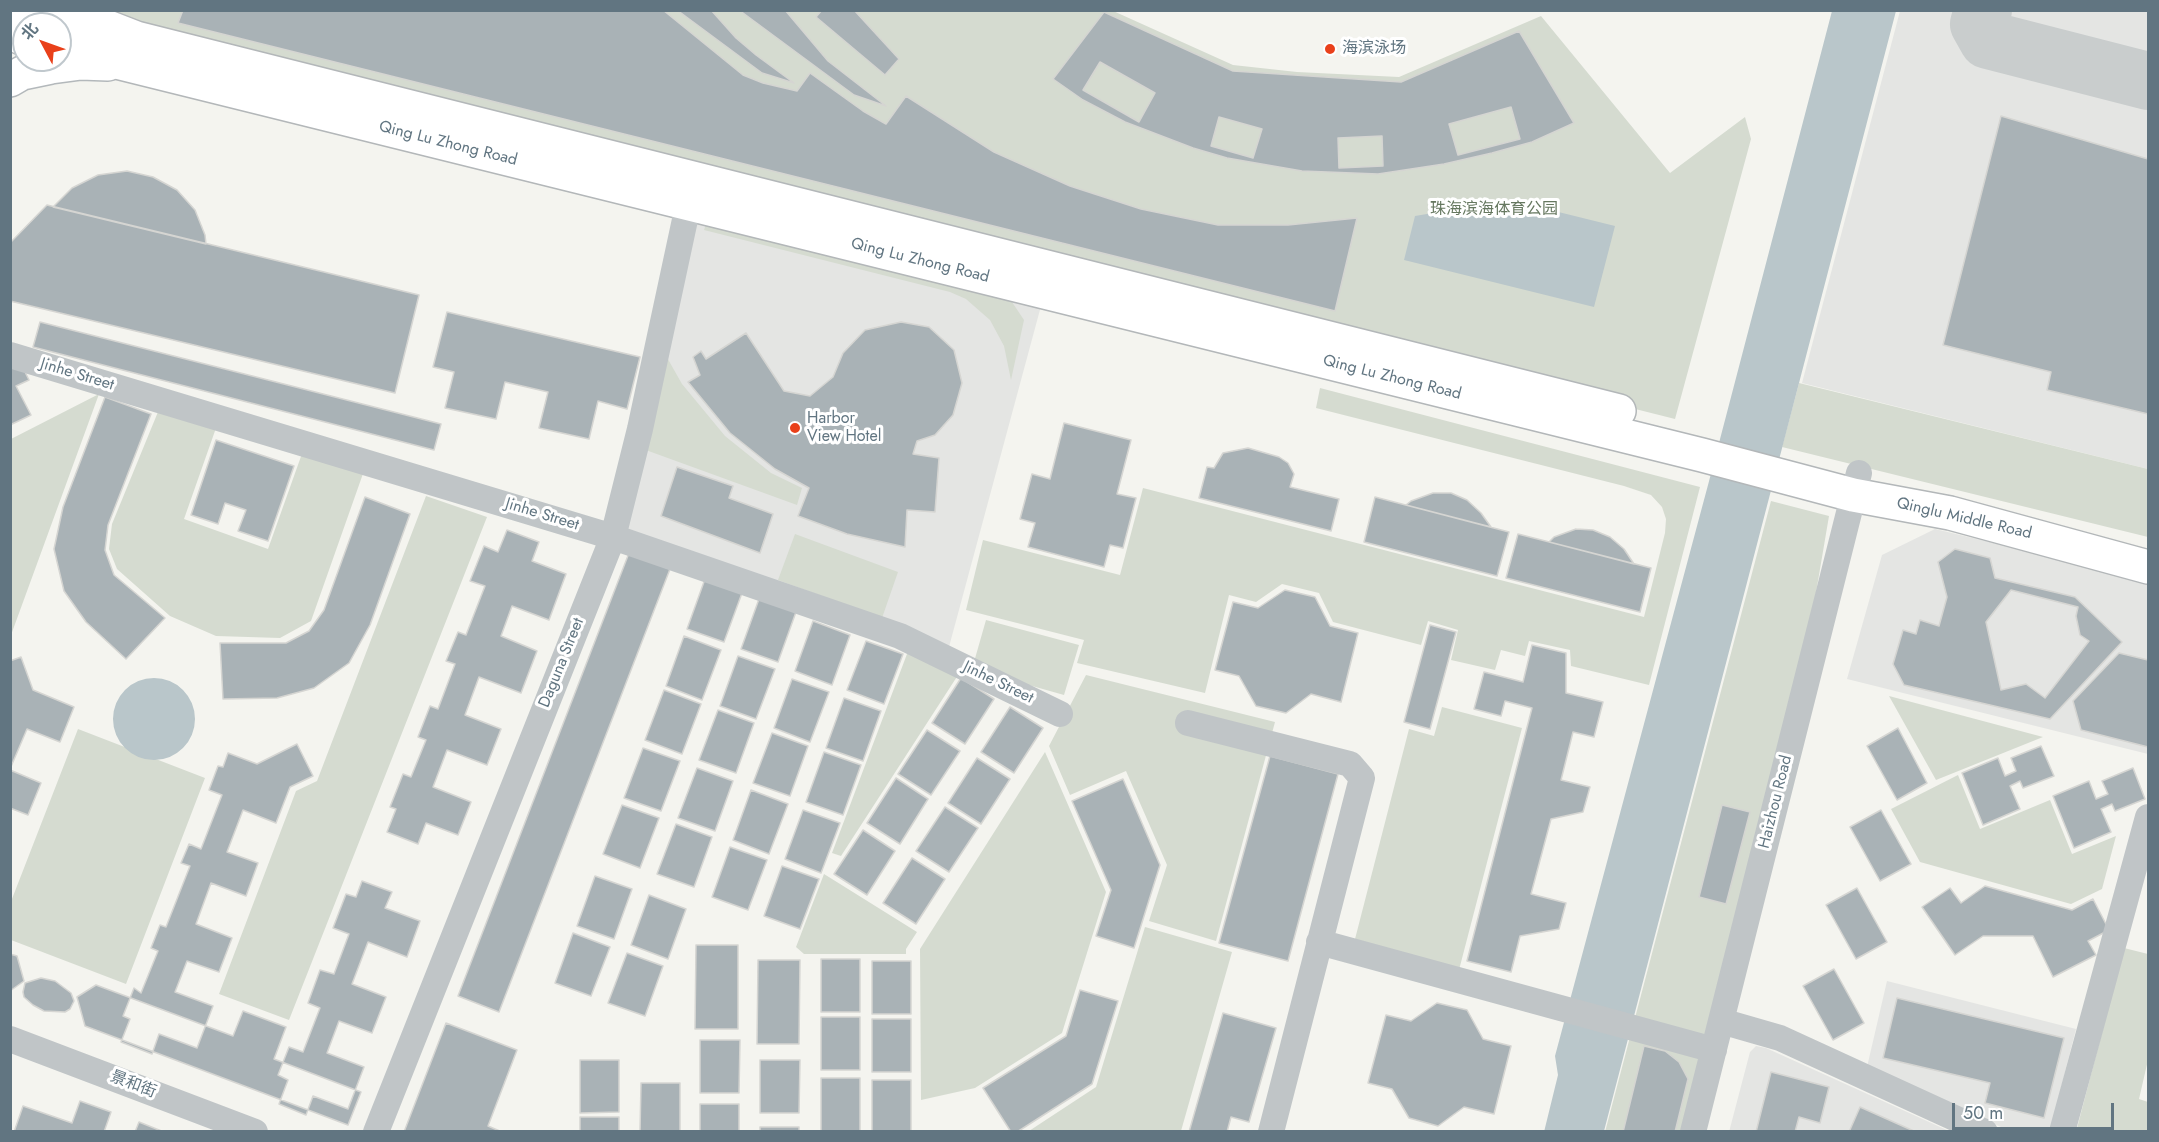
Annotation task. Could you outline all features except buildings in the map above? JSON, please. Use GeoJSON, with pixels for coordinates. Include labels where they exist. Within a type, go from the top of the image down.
{"type":"FeatureCollection","features":[{"type":"Feature","properties":{"kind":"main road"},"geometry":{"type":"LineString","coordinates":[[71,10],[132,51]]}},
{"type":"Feature","properties":{"kind":"main road"},"geometry":{"type":"LineString","coordinates":[[72,29],[99,35],[132,51]]}},
{"type":"Feature","properties":{"kind":"main road","name":"Qing Lu Zhong Road"},"geometry":{"type":"LineString","coordinates":[[72,48],[132,51],[1782,464]]}},
{"type":"Feature","properties":{"kind":"main road"},"geometry":{"type":"LineString","coordinates":[[10,80],[22,74],[132,51]]}},
{"type":"Feature","properties":{"kind":"main road","name":"Qinglu Middle Road"},"geometry":{"type":"LineString","coordinates":[[1782,464],[2148,567]]}},
{"type":"Feature","properties":{"kind":"main road","name":"Qinglu Middle Road"},"geometry":{"type":"LineString","coordinates":[[1856,484],[2148,545]]}},
{"type":"Feature","properties":{"kind":"street","name":"Daguna Street"},"geometry":{"type":"LineString","coordinates":[[376,1131],[613,537],[640,429],[691,191]]}},
{"type":"Feature","properties":{"kind":"street","name":"Jinhe Street"},"geometry":{"type":"LineString","coordinates":[[10,355],[613,537],[900,636],[1060,714]]}},
{"type":"Feature","properties":{"kind":"street","name":"Haizhou Road"},"geometry":{"type":"LineString","coordinates":[[1694,1131],[1856,484]]}},
{"type":"Feature","properties":{"kind":"street"},"geometry":{"type":"LineString","coordinates":[[1188,723],[1350,764],[1362,778],[1271,1131]]}},
{"type":"Feature","properties":{"kind":"street"},"geometry":{"type":"LineString","coordinates":[[2062,1131],[2148,817]]}},
{"type":"Feature","properties":{"kind":"street"},"geometry":{"type":"LineString","coordinates":[[1319,942],[1714,1050]]}},
{"type":"Feature","properties":{"kind":"street"},"geometry":{"type":"LineString","coordinates":[[1721,1021],[1780,1038],[1985,1131]]}},
{"type":"Feature","properties":{"kind":"street","name":"景和街"},"geometry":{"type":"LineString","coordinates":[[10,1039],[255,1131]]}},
{"type":"Feature","properties":{"kind":"shaded area"},"geometry":{"type":"Polygon","coordinates":[[[1832,11],[1896,11],[1604,1131],[1544,1132],[1558,1075],[1555,1056],[1832,11]]]}},
{"type":"Feature","properties":{"kind":"shaded area"},"geometry":{"type":"Polygon","coordinates":[[[1900,11],[2148,11],[2148,469],[1802,383],[1900,11]]]}},
{"type":"Feature","properties":{"kind":"shaded area"},"geometry":{"type":"Polygon","coordinates":[[[1510,200],[1615,226],[1594,307],[1404,260],[1415,216],[1510,200]]]}},
{"type":"Feature","properties":{"kind":"shaded area"},"geometry":{"type":"Polygon","coordinates":[[[689,219],[1041,306],[946,658],[613,537],[689,219]]]}},
{"type":"Feature","properties":{"kind":"shaded area"},"geometry":{"type":"Polygon","coordinates":[[[1935,529],[2148,580],[2148,754],[1847,679],[1882,555],[1935,529]]]}},
{"type":"Feature","properties":{"kind":"shaded area"},"geometry":{"type":"Polygon","coordinates":[[[154,678],[170,682],[183,690],[191,703],[195,719],[191,735],[183,748],[170,756],[154,760],[138,756],[125,748],[117,735],[113,719],[117,703],[125,690],[138,682],[154,678]]]}},
{"type":"Feature","properties":{"kind":"shaded area"},"geometry":{"type":"Polygon","coordinates":[[[1887,981],[2076,1029],[2050,1131],[2010,1131],[1867,1067],[1887,981]]]}},
{"type":"Feature","properties":{"kind":"shaded area"},"geometry":{"type":"Polygon","coordinates":[[[1756,1046],[1766,1048],[1949,1131],[1729,1132],[1750,1052],[1756,1046]]]}},
{"type":"Feature","properties":{"kind":"green space","name":"珠海滨海体育公园"},"geometry":{"type":"Polygon","coordinates":[[[1111,10],[1233,65],[1297,72],[1399,77],[1541,16],[1670,173],[1745,117],[1751,139],[1675,419],[1048,261],[92,11],[1111,10]]]}},
{"type":"Feature","properties":{"kind":"green space"},"geometry":{"type":"Polygon","coordinates":[[[706,224],[1012,302],[1024,320],[1011,380],[1004,346],[990,320],[966,299],[950,292],[704,230],[706,224]]]}},
{"type":"Feature","properties":{"kind":"green space"},"geometry":{"type":"Polygon","coordinates":[[[665,354],[682,384],[725,436],[771,473],[802,488],[797,505],[643,449],[665,354]]]}},
{"type":"Feature","properties":{"kind":"green space"},"geometry":{"type":"Polygon","coordinates":[[[1799,383],[2148,469],[2148,537],[1782,447],[1799,383]]]}},
{"type":"Feature","properties":{"kind":"green space"},"geometry":{"type":"Polygon","coordinates":[[[1320,388],[1700,487],[1649,685],[1571,666],[1570,650],[1529,641],[1525,656],[1501,650],[1495,670],[1451,660],[1458,630],[1428,621],[1421,645],[1333,622],[1319,593],[1282,584],[1256,602],[1229,595],[1205,693],[1077,663],[1084,640],[966,610],[983,540],[1120,575],[1143,488],[1644,617],[1665,533],[1666,519],[1662,507],[1651,495],[1624,486],[1316,408],[1320,388]]]}},
{"type":"Feature","properties":{"kind":"green space"},"geometry":{"type":"Polygon","coordinates":[[[99,394],[11,635],[11,439],[99,394]]]}},
{"type":"Feature","properties":{"kind":"green space"},"geometry":{"type":"Polygon","coordinates":[[[160,407],[216,428],[184,519],[268,549],[304,448],[365,468],[311,621],[280,638],[216,636],[170,616],[117,569],[109,549],[112,524],[160,407]]]}},
{"type":"Feature","properties":{"kind":"green space"},"geometry":{"type":"Polygon","coordinates":[[[426,496],[487,517],[289,1020],[219,994],[296,791],[317,781],[426,496]]]}},
{"type":"Feature","properties":{"kind":"green space"},"geometry":{"type":"Polygon","coordinates":[[[1771,501],[1829,516],[1791,740],[1693,1131],[1605,1132],[1771,501]]]}},
{"type":"Feature","properties":{"kind":"green space"},"geometry":{"type":"Polygon","coordinates":[[[795,534],[898,572],[882,618],[778,580],[795,534]]]}},
{"type":"Feature","properties":{"kind":"green space"},"geometry":{"type":"Polygon","coordinates":[[[986,620],[1079,645],[1064,695],[972,669],[986,620]]]}},
{"type":"Feature","properties":{"kind":"green space"},"geometry":{"type":"Polygon","coordinates":[[[910,646],[960,672],[841,856],[832,853],[910,646]]]}},
{"type":"Feature","properties":{"kind":"green space"},"geometry":{"type":"Polygon","coordinates":[[[1086,675],[1275,722],[1216,941],[1149,921],[1167,865],[1126,771],[1070,795],[1049,746],[1086,675]]]}},
{"type":"Feature","properties":{"kind":"green space"},"geometry":{"type":"Polygon","coordinates":[[[1889,696],[2043,737],[1936,780],[1889,696]]]}},
{"type":"Feature","properties":{"kind":"green space"},"geometry":{"type":"Polygon","coordinates":[[[1442,707],[1522,728],[1459,970],[1354,943],[1409,729],[1434,736],[1442,707]]]}},
{"type":"Feature","properties":{"kind":"green space"},"geometry":{"type":"Polygon","coordinates":[[[78,729],[205,778],[126,984],[11,940],[10,904],[78,729]]]}},
{"type":"Feature","properties":{"kind":"green space"},"geometry":{"type":"Polygon","coordinates":[[[1045,752],[1106,892],[1062,1033],[975,1088],[921,1100],[920,949],[1045,752]]]}},
{"type":"Feature","properties":{"kind":"green space"},"geometry":{"type":"Polygon","coordinates":[[[1958,775],[1980,829],[2050,800],[2072,854],[2116,836],[2102,889],[2071,904],[1920,862],[1891,809],[1958,775]]]}},
{"type":"Feature","properties":{"kind":"green space"},"geometry":{"type":"Polygon","coordinates":[[[824,874],[917,932],[906,949],[906,954],[804,954],[796,947],[824,874]]]}},
{"type":"Feature","properties":{"kind":"green space"},"geometry":{"type":"Polygon","coordinates":[[[1145,927],[1232,952],[1181,1131],[1029,1131],[1096,1087],[1145,927]]]}},
{"type":"Feature","properties":{"kind":"green space"},"geometry":{"type":"Polygon","coordinates":[[[2124,948],[2148,954],[2148,1060],[2139,1099],[2148,1102],[2148,1131],[2076,1132],[2124,948]]]}},
{"type":"Feature","properties":{"kind":"taxiway"},"geometry":{"type":"LineString","coordinates":[[1983,10],[1979,24],[1988,40],[2148,81]]}},
{"type":"Feature","properties":{"kind":"place","name":"海滨泳场"},"geometry":{"type":"Point","coordinates":[1330,49]}},
{"type":"Feature","properties":{"kind":"place","name":"Harbor View Hotel"},"geometry":{"type":"Point","coordinates":[795,428]}}]}
